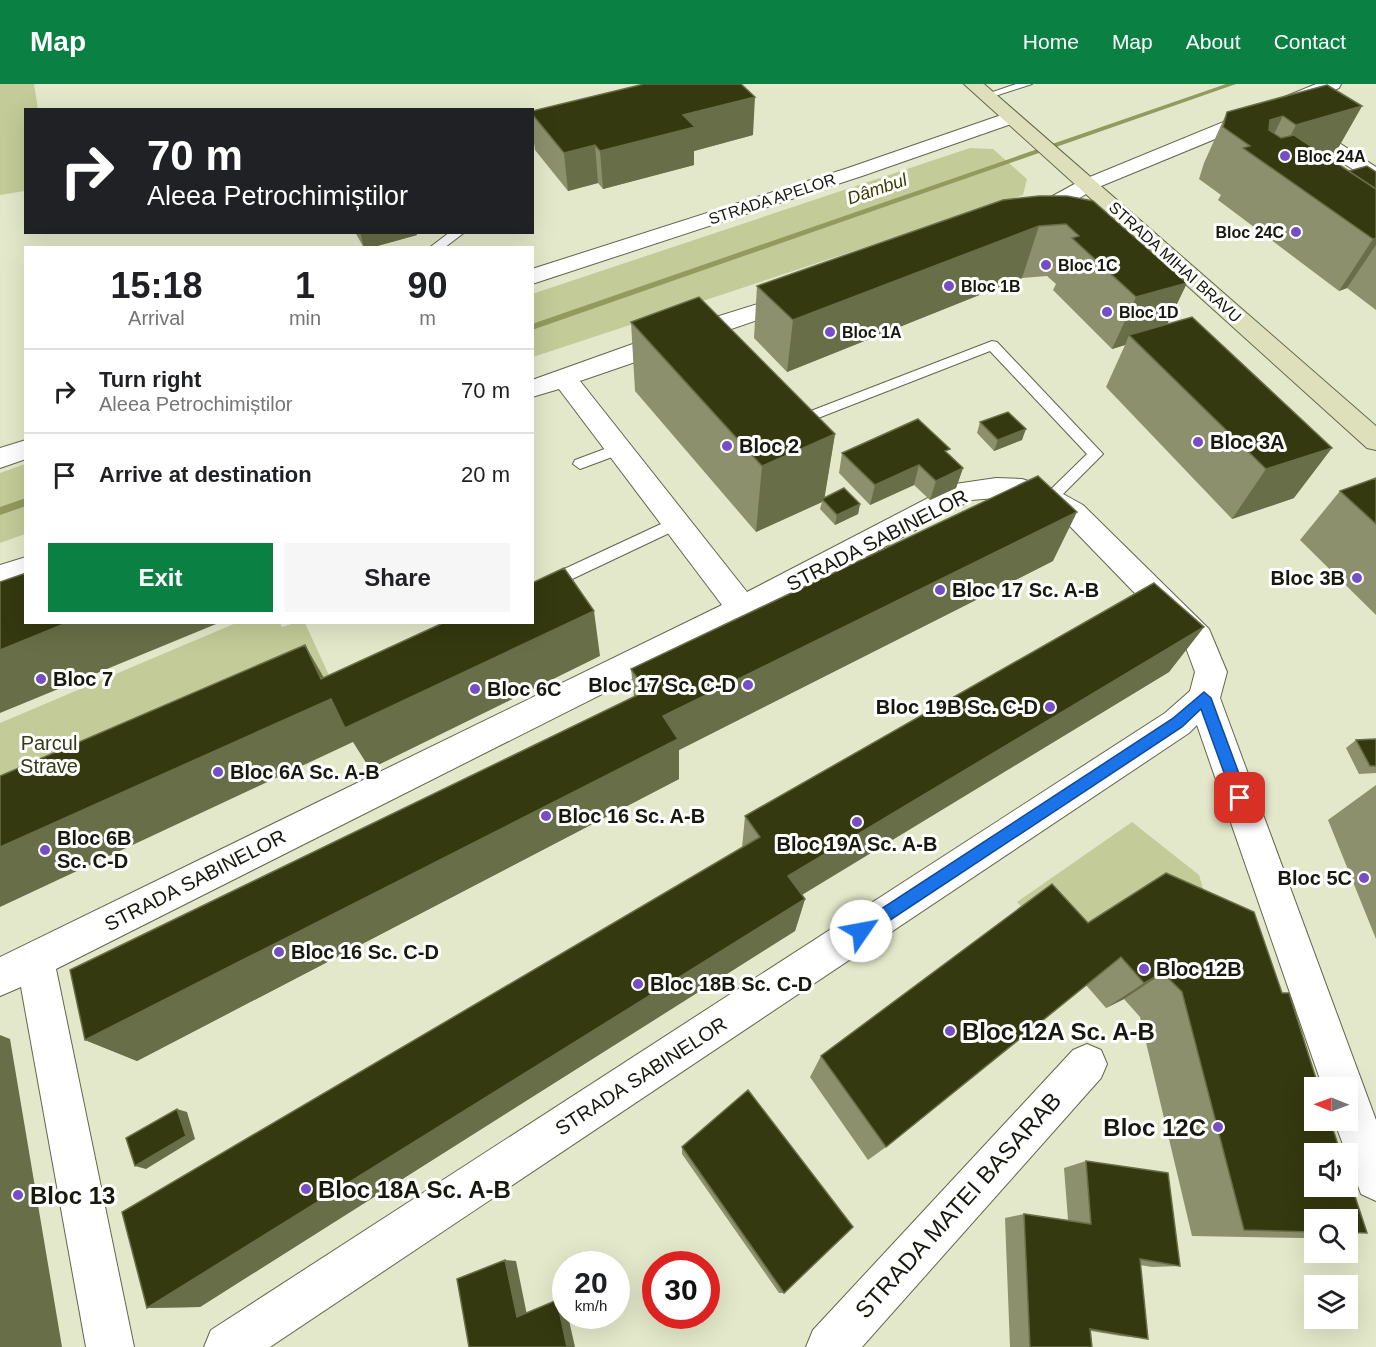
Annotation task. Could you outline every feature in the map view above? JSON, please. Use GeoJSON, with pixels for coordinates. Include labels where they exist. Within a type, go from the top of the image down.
{"type":"FeatureCollection","features":[{"type":"Feature","properties":{"kind":"main road","name":"STRADA MIHAI BRAVU"},"geometry":{"type":"LineString","coordinates":[[980,90],[1080,178],[1126,228],[1376,441]]}},
{"type":"Feature","properties":{"kind":"street"},"geometry":{"type":"LineString","coordinates":[[1002,225],[1055,212],[1080,178],[1273,109],[1332,84]]}},
{"type":"Feature","properties":{"kind":"street"},"geometry":{"type":"LineString","coordinates":[[1273,109],[1362,170]]}},
{"type":"Feature","properties":{"kind":"street","name":"STRADA APELOR"},"geometry":{"type":"LineString","coordinates":[[534,276],[855,172],[1011,118]]}},
{"type":"Feature","properties":{"kind":"street"},"geometry":{"type":"LineString","coordinates":[[534,388],[816,292]]}},
{"type":"Feature","properties":{"kind":"street"},"geometry":{"type":"LineString","coordinates":[[564,378],[742,609]]}},
{"type":"Feature","properties":{"kind":"street"},"geometry":{"type":"LineString","coordinates":[[0,458],[24,450]]}},
{"type":"Feature","properties":{"kind":"street","name":"STRADA SABINELOR"},"geometry":{"type":"LineString","coordinates":[[110,1347],[18,969],[742,609],[965,491],[993,486],[1027,489],[1051,497],[1073,512],[1198,638],[1211,672],[1204,698],[1177,723],[228,1347]]}},
{"type":"Feature","properties":{"kind":"street"},"geometry":{"type":"LineString","coordinates":[[0,577],[24,569]]}},
{"type":"Feature","properties":{"kind":"street"},"geometry":{"type":"LineString","coordinates":[[1204,698],[1340,1077]]}},
{"type":"Feature","properties":{"kind":"street","name":"STRADA MATEI BASARAB"},"geometry":{"type":"LineString","coordinates":[[830,1347],[1087,1064]]}},
{"type":"Feature","properties":{"kind":"street"},"geometry":{"type":"LineString","coordinates":[[1358,1127],[1376,1179]]}},
{"type":"Feature","properties":{"kind":"lane"},"geometry":{"type":"LineString","coordinates":[[980,90],[1027,84]]}},
{"type":"Feature","properties":{"kind":"lane"},"geometry":{"type":"LineString","coordinates":[[438,246],[456,234]]}},
{"type":"Feature","properties":{"kind":"lane"},"geometry":{"type":"LineString","coordinates":[[808,417],[992,345],[1096,454],[1051,497]]}},
{"type":"Feature","properties":{"kind":"lane"},"geometry":{"type":"LineString","coordinates":[[580,464],[618,449]]}},
{"type":"Feature","properties":{"kind":"lane"},"geometry":{"type":"LineString","coordinates":[[534,591],[676,523]]}},
{"type":"Feature","properties":{"kind":"green space"},"geometry":{"type":"Polygon","coordinates":[[[0,84],[34,84],[38,108],[24,108],[24,191],[0,195],[0,84]]]}},
{"type":"Feature","properties":{"kind":"green space"},"geometry":{"type":"Polygon","coordinates":[[[970,148],[993,149],[1027,179],[1023,195],[534,357],[534,293],[970,148]]]}},
{"type":"Feature","properties":{"kind":"green space"},"geometry":{"type":"Polygon","coordinates":[[[24,464],[24,534],[0,543],[0,473],[24,464]]]}},
{"type":"Feature","properties":{"kind":"green space","name":"Parcul Strave"},"geometry":{"type":"Polygon","coordinates":[[[234,624],[280,624],[282,627],[305,624],[333,684],[0,829],[0,723],[234,624]]]}},
{"type":"Feature","properties":{"kind":"green space"},"geometry":{"type":"Polygon","coordinates":[[[1132,822],[1199,875],[1218,938],[1057,945],[1017,902],[1132,822]]]}},
{"type":"Feature","properties":{"kind":"building"},"geometry":{"type":"Polygon","coordinates":[[[644,84],[741,84],[755,97],[683,115],[695,127],[600,151],[595,145],[564,153],[534,116],[534,111],[644,84]]]}},
{"type":"Feature","properties":{"kind":"building"},"geometry":{"type":"Polygon","coordinates":[[[1327,85],[1362,106],[1296,125],[1283,116],[1270,120],[1269,130],[1281,138],[1294,135],[1376,189],[1376,238],[1373,239],[1243,148],[1250,146],[1223,127],[1227,112],[1327,85]]]}},
{"type":"Feature","properties":{"kind":"building"},"geometry":{"type":"Polygon","coordinates":[[[1367,166],[1376,172],[1376,189],[1349,171],[1367,166]]]}},
{"type":"Feature","properties":{"kind":"building"},"geometry":{"type":"Polygon","coordinates":[[[1067,196],[1093,201],[1187,283],[1136,297],[1072,238],[1079,236],[1066,224],[1039,226],[793,320],[757,286],[1003,200],[1067,196]]]}},
{"type":"Feature","properties":{"kind":"building"},"geometry":{"type":"Polygon","coordinates":[[[699,297],[835,434],[762,466],[631,322],[699,297]]]}},
{"type":"Feature","properties":{"kind":"building"},"geometry":{"type":"Polygon","coordinates":[[[1192,317],[1332,448],[1266,469],[1129,335],[1192,317]]]}},
{"type":"Feature","properties":{"kind":"building"},"geometry":{"type":"Polygon","coordinates":[[[1008,412],[1026,429],[998,440],[980,422],[1008,412]]]}},
{"type":"Feature","properties":{"kind":"building"},"geometry":{"type":"Polygon","coordinates":[[[918,419],[950,449],[945,451],[963,468],[936,481],[919,465],[875,485],[842,453],[918,419]]]}},
{"type":"Feature","properties":{"kind":"building"},"geometry":{"type":"Polygon","coordinates":[[[1038,476],[1077,512],[663,716],[678,739],[85,1040],[70,970],[646,691],[631,669],[1038,476]]]}},
{"type":"Feature","properties":{"kind":"building"},"geometry":{"type":"Polygon","coordinates":[[[1376,478],[1376,524],[1340,491],[1376,478]]]}},
{"type":"Feature","properties":{"kind":"building"},"geometry":{"type":"Polygon","coordinates":[[[844,488],[860,504],[837,515],[822,499],[844,488]]]}},
{"type":"Feature","properties":{"kind":"building"},"geometry":{"type":"Polygon","coordinates":[[[564,568],[594,611],[345,728],[331,699],[0,847],[0,776],[305,645],[321,679],[441,624],[534,624],[534,582],[564,568]]]}},
{"type":"Feature","properties":{"kind":"building"},"geometry":{"type":"Polygon","coordinates":[[[24,574],[24,624],[64,624],[0,650],[0,582],[24,574]]]}},
{"type":"Feature","properties":{"kind":"building"},"geometry":{"type":"Polygon","coordinates":[[[1154,583],[1204,627],[788,876],[805,899],[147,1308],[122,1212],[760,837],[745,816],[1154,583]]]}},
{"type":"Feature","properties":{"kind":"building"},"geometry":{"type":"Polygon","coordinates":[[[1376,739],[1376,766],[1370,766],[1356,740],[1376,739]]]}},
{"type":"Feature","properties":{"kind":"building"},"geometry":{"type":"Polygon","coordinates":[[[1166,873],[1254,912],[1282,993],[1289,993],[1316,1077],[1304,1077],[1304,1131],[1334,1131],[1337,1143],[1304,1143],[1304,1197],[1355,1197],[1367,1233],[1358,1233],[1358,1209],[1304,1209],[1304,1232],[1244,1230],[1182,992],[1163,973],[1144,983],[1121,957],[886,1147],[821,1056],[1052,884],[1088,923],[1166,873]]]}},
{"type":"Feature","properties":{"kind":"building"},"geometry":{"type":"Polygon","coordinates":[[[748,1090],[853,1227],[784,1293],[682,1147],[748,1090]]]}},
{"type":"Feature","properties":{"kind":"building"},"geometry":{"type":"Polygon","coordinates":[[[177,1109],[186,1136],[135,1166],[126,1138],[177,1109]]]}},
{"type":"Feature","properties":{"kind":"building"},"geometry":{"type":"Polygon","coordinates":[[[1086,1161],[1168,1173],[1180,1266],[1140,1259],[1148,1339],[1090,1329],[1092,1347],[1030,1347],[1024,1214],[1091,1224],[1086,1161]]]}},
{"type":"Feature","properties":{"kind":"building"},"geometry":{"type":"Polygon","coordinates":[[[505,1260],[517,1317],[552,1302],[552,1329],[563,1329],[567,1347],[469,1347],[457,1279],[505,1260]]]}},
{"type":"Feature","properties":{"kind":"waterway","name":"Dâmbul"},"geometry":{"type":"LineString","coordinates":[[534,326],[1233,84]]}},
{"type":"Feature","properties":{"kind":"waterway","name":"Dâmbul"},"geometry":{"type":"LineString","coordinates":[[0,511],[24,503]]}},
{"type":"Feature","properties":{"kind":"place","name":"Bloc 24A"},"geometry":{"type":"Point","coordinates":[1285,156]}},
{"type":"Feature","properties":{"kind":"place","name":"Bloc 24C"},"geometry":{"type":"Point","coordinates":[1296,232]}},
{"type":"Feature","properties":{"kind":"place","name":"Bloc 1C"},"geometry":{"type":"Point","coordinates":[1046,265]}},
{"type":"Feature","properties":{"kind":"place","name":"Bloc 1B"},"geometry":{"type":"Point","coordinates":[949,286]}},
{"type":"Feature","properties":{"kind":"place","name":"Bloc 1D"},"geometry":{"type":"Point","coordinates":[1107,312]}},
{"type":"Feature","properties":{"kind":"place","name":"Bloc 1A"},"geometry":{"type":"Point","coordinates":[830,332]}},
{"type":"Feature","properties":{"kind":"place","name":"Bloc 3A"},"geometry":{"type":"Point","coordinates":[1198,442]}},
{"type":"Feature","properties":{"kind":"place","name":"Bloc 2"},"geometry":{"type":"Point","coordinates":[727,446]}},
{"type":"Feature","properties":{"kind":"place","name":"Bloc 3B"},"geometry":{"type":"Point","coordinates":[1357,578]}},
{"type":"Feature","properties":{"kind":"place","name":"Bloc 17 Sc. A-B"},"geometry":{"type":"Point","coordinates":[940,590]}},
{"type":"Feature","properties":{"kind":"place","name":"Bloc 7"},"geometry":{"type":"Point","coordinates":[41,679]}},
{"type":"Feature","properties":{"kind":"place","name":"Bloc 17 Sc. C-D"},"geometry":{"type":"Point","coordinates":[748,685]}},
{"type":"Feature","properties":{"kind":"place","name":"Bloc 6C"},"geometry":{"type":"Point","coordinates":[475,689]}},
{"type":"Feature","properties":{"kind":"place","name":"Bloc 19B Sc. C-D"},"geometry":{"type":"Point","coordinates":[1050,707]}},
{"type":"Feature","properties":{"kind":"place","name":"Bloc 6A Sc. A-B"},"geometry":{"type":"Point","coordinates":[218,772]}},
{"type":"Feature","properties":{"kind":"place","name":"Bloc 16 Sc. A-B"},"geometry":{"type":"Point","coordinates":[546,816]}},
{"type":"Feature","properties":{"kind":"place","name":"Bloc 19A Sc. A-B"},"geometry":{"type":"Point","coordinates":[857,822]}},
{"type":"Feature","properties":{"kind":"place","name":"Bloc 6B Sc. C-D"},"geometry":{"type":"Point","coordinates":[45,850]}},
{"type":"Feature","properties":{"kind":"place","name":"Bloc 5C"},"geometry":{"type":"Point","coordinates":[1364,878]}},
{"type":"Feature","properties":{"kind":"place","name":"Bloc 16 Sc. C-D"},"geometry":{"type":"Point","coordinates":[279,952]}},
{"type":"Feature","properties":{"kind":"place","name":"Bloc 12B"},"geometry":{"type":"Point","coordinates":[1144,969]}},
{"type":"Feature","properties":{"kind":"place","name":"Bloc 18B Sc. C-D"},"geometry":{"type":"Point","coordinates":[638,984]}},
{"type":"Feature","properties":{"kind":"place","name":"Bloc 12A Sc. A-B"},"geometry":{"type":"Point","coordinates":[950,1031]}},
{"type":"Feature","properties":{"kind":"place","name":"Bloc 12C"},"geometry":{"type":"Point","coordinates":[1218,1127]}},
{"type":"Feature","properties":{"kind":"place","name":"Bloc 18A Sc. A-B"},"geometry":{"type":"Point","coordinates":[306,1189]}},
{"type":"Feature","properties":{"kind":"place","name":"Bloc 13"},"geometry":{"type":"Point","coordinates":[18,1195]}},
{"type":"Feature","properties":{"kind":"route"},"geometry":{"type":"LineString","coordinates":[[861,931],[1177,723],[1204,698],[1240,798]]}}]}
